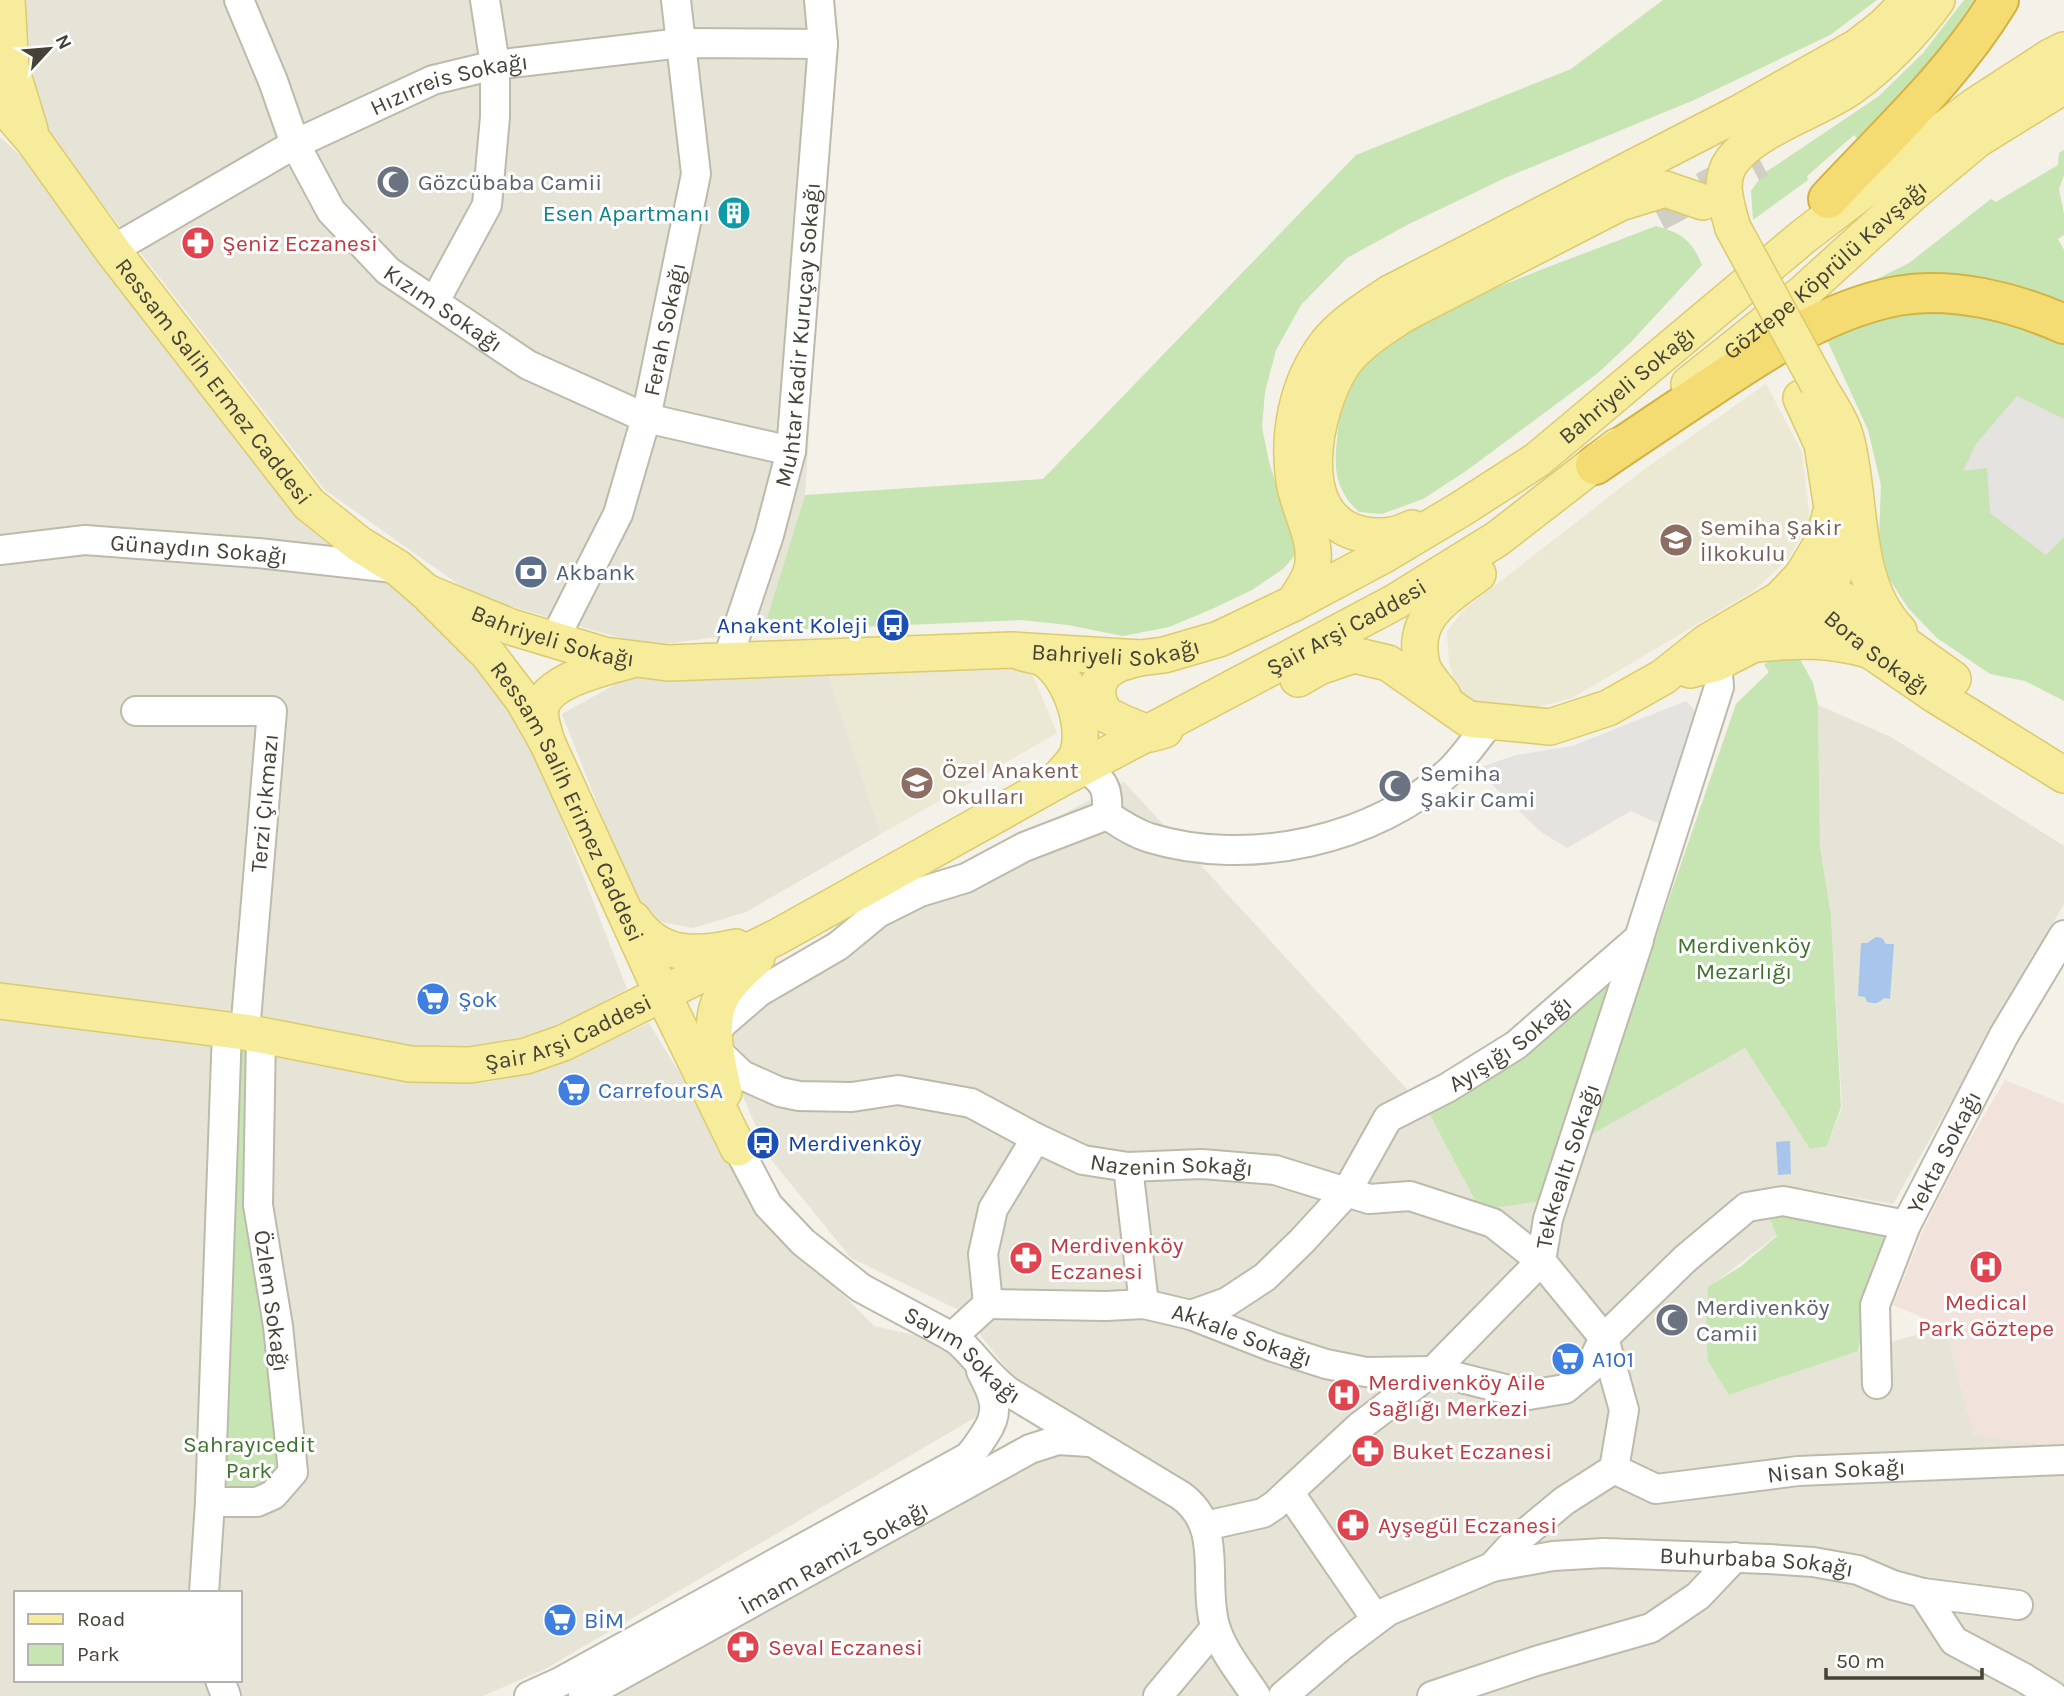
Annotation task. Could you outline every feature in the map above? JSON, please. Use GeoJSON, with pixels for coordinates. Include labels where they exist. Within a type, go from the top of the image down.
{"type":"FeatureCollection","features":[{"type":"Feature","properties":{"kind":"highway"},"geometry":{"type":"LineString","coordinates":[[1828,199],[1933,90],[1979,32],[1999,0]]}},
{"type":"Feature","properties":{"kind":"highway"},"geometry":{"type":"LineString","coordinates":[[1595,465],[1777,345],[1847,310],[1898,296],[1949,294],[2006,303],[2064,324]]}},
{"type":"Feature","properties":{"kind":"main road"},"geometry":{"type":"LineString","coordinates":[[7,0],[11,68],[33,140]]}},
{"type":"Feature","properties":{"kind":"main road"},"geometry":{"type":"LineString","coordinates":[[1294,603],[1310,574],[1313,559],[1309,529],[1294,483],[1290,435],[1303,386],[1327,344],[1354,317],[1390,293],[1739,114],[1857,47],[1884,26],[1910,0]]}},
{"type":"Feature","properties":{"kind":"main road"},"geometry":{"type":"LineString","coordinates":[[1760,160],[1860,102],[1918,45],[1940,0]]}},
{"type":"Feature","properties":{"kind":"main road"},"geometry":{"type":"LineString","coordinates":[[1725,235],[1723,190],[1730,163],[1748,144],[1849,88],[1875,67],[1940,0]]}},
{"type":"Feature","properties":{"kind":"main road"},"geometry":{"type":"LineString","coordinates":[[1714,313],[1828,199],[2009,60],[2064,29]]}},
{"type":"Feature","properties":{"kind":"main road","name":"Göztepe Köprülü Kavşağı"},"geometry":{"type":"LineString","coordinates":[[1714,313],[1804,236],[1973,107],[2064,50]]}},
{"type":"Feature","properties":{"kind":"main road","name":"Göztepe Köprülü Kavşağı"},"geometry":{"type":"LineString","coordinates":[[1595,465],[1707,369],[1803,293],[1912,194],[1978,139],[2064,86]]}},
{"type":"Feature","properties":{"kind":"main road","name":"Ressam Salih Ermez Caddesi"},"geometry":{"type":"LineString","coordinates":[[0,102],[33,140],[112,250],[309,504],[359,544],[398,568],[426,592]]}},
{"type":"Feature","properties":{"kind":"main road"},"geometry":{"type":"LineString","coordinates":[[1803,293],[1962,174],[2064,113]]}},
{"type":"Feature","properties":{"kind":"main road"},"geometry":{"type":"LineString","coordinates":[[1739,114],[1712,143],[1703,173],[1703,202],[1725,235],[1810,391],[1845,435],[1853,467],[1863,553],[1872,586],[1888,619],[1926,659]]}},
{"type":"Feature","properties":{"kind":"main road","name":"Ressam Salih Ermez Caddesi"},"geometry":{"type":"LineString","coordinates":[[0,123],[33,140]]}},
{"type":"Feature","properties":{"kind":"main road"},"geometry":{"type":"LineString","coordinates":[[1461,509],[1428,520],[1401,534],[1376,538],[1352,532],[1330,518],[1314,474],[1316,433],[1324,399],[1344,363],[1372,335],[1404,314],[1620,202],[1665,189],[1703,202]]}},
{"type":"Feature","properties":{"kind":"main road"},"geometry":{"type":"LineString","coordinates":[[1404,314],[1559,250],[1657,214]]}},
{"type":"Feature","properties":{"kind":"main road","name":"Bahriyeli Sokağı"},"geometry":{"type":"LineString","coordinates":[[426,592],[511,627],[604,655],[668,663],[1012,650],[1140,658],[1164,655],[1219,639],[1294,603],[1384,555],[1461,509],[1536,460],[1714,313]]}},
{"type":"Feature","properties":{"kind":"main road"},"geometry":{"type":"LineString","coordinates":[[1810,391],[1832,508],[1814,589]]}},
{"type":"Feature","properties":{"kind":"main road"},"geometry":{"type":"LineString","coordinates":[[1449,704],[1422,666],[1424,621],[1441,602],[1522,542],[1595,465]]}},
{"type":"Feature","properties":{"kind":"main road","name":"Şair Arşi Caddesi"},"geometry":{"type":"LineString","coordinates":[[0,1001],[244,1032],[410,1064],[470,1065],[526,1056],[564,1043],[777,937],[1069,775],[1395,603],[1497,539],[1595,465]]}},
{"type":"Feature","properties":{"kind":"main road"},"geometry":{"type":"LineString","coordinates":[[1663,677],[1718,675],[1843,561],[1858,515]]}},
{"type":"Feature","properties":{"kind":"main road"},"geometry":{"type":"LineString","coordinates":[[1140,658],[1118,664],[1105,672],[1097,686],[1099,702],[1105,714],[1150,734],[1230,716],[1319,667],[1354,655],[1388,663],[1468,719],[1550,727],[1608,708],[1663,677],[1707,642],[1780,599],[1814,589]]}},
{"type":"Feature","properties":{"kind":"main road","name":"Bora Sokağı"},"geometry":{"type":"LineString","coordinates":[[1814,589],[1871,651],[1935,695],[2064,775]]}},
{"type":"Feature","properties":{"kind":"main road","name":"Bora Sokağı"},"geometry":{"type":"LineString","coordinates":[[1814,589],[1926,659],[2064,764]]}},
{"type":"Feature","properties":{"kind":"main road","name":"Ressam Salih Erimez Caddesi"},"geometry":{"type":"LineString","coordinates":[[426,592],[488,654],[523,700],[547,742],[663,994]]}},
{"type":"Feature","properties":{"kind":"main road"},"geometry":{"type":"LineString","coordinates":[[1754,644],[1805,640],[1838,642],[1871,651]]}},
{"type":"Feature","properties":{"kind":"main road"},"geometry":{"type":"LineString","coordinates":[[1012,650],[1044,659],[1065,679],[1076,709],[1081,739],[1069,775]]}},
{"type":"Feature","properties":{"kind":"main road"},"geometry":{"type":"LineString","coordinates":[[547,742],[541,708],[547,697],[561,685],[585,674],[636,659]]}},
{"type":"Feature","properties":{"kind":"main road"},"geometry":{"type":"LineString","coordinates":[[610,882],[641,929],[656,942],[675,950],[693,954],[708,953],[777,937]]}},
{"type":"Feature","properties":{"kind":"main road"},"geometry":{"type":"LineString","coordinates":[[738,1148],[715,1040],[718,1008],[726,989],[777,937]]}},
{"type":"Feature","properties":{"kind":"main road","name":"Sayım Sokağı"},"geometry":{"type":"LineString","coordinates":[[663,994],[738,1148]]}},
{"type":"Feature","properties":{"kind":"street","name":"Kızım Sokağı"},"geometry":{"type":"LineString","coordinates":[[239,0],[273,81],[295,144],[331,211],[388,271],[528,365],[646,418],[790,452]]}},
{"type":"Feature","properties":{"kind":"street"},"geometry":{"type":"LineString","coordinates":[[435,301],[487,205],[495,117],[495,65],[485,0]]}},
{"type":"Feature","properties":{"kind":"street","name":"Ferah Sokağı"},"geometry":{"type":"LineString","coordinates":[[554,640],[618,513],[646,418],[696,174],[676,0]]}},
{"type":"Feature","properties":{"kind":"street","name":"Muhtar Kadir Kuruçay Sokağı"},"geometry":{"type":"LineString","coordinates":[[727,661],[769,535],[790,452],[824,44],[819,0]]}},
{"type":"Feature","properties":{"kind":"street","name":"Hızırreis Sokağı"},"geometry":{"type":"LineString","coordinates":[[112,250],[295,144],[433,80],[495,65],[681,43],[824,44]]}},
{"type":"Feature","properties":{"kind":"street","name":"Günaydın Sokağı"},"geometry":{"type":"LineString","coordinates":[[0,550],[85,540],[258,553],[398,568]]}},
{"type":"Feature","properties":{"kind":"street"},"geometry":{"type":"LineString","coordinates":[[1639,938],[1718,675]]}},
{"type":"Feature","properties":{"kind":"street","name":"Terzi Çıkmazı"},"geometry":{"type":"LineString","coordinates":[[136,711],[272,711],[244,1032]]}},
{"type":"Feature","properties":{"kind":"street"},"geometry":{"type":"LineString","coordinates":[[1107,815],[1149,838],[1174,843],[1239,849],[1273,849],[1297,845],[1361,825],[1409,802],[1452,769],[1492,720]]}},
{"type":"Feature","properties":{"kind":"street"},"geometry":{"type":"LineString","coordinates":[[1069,775],[1099,777],[1108,793],[1107,815]]}},
{"type":"Feature","properties":{"kind":"street"},"geometry":{"type":"LineString","coordinates":[[715,1040],[722,1024],[759,992],[838,946],[878,913],[920,892],[966,878],[1024,847],[1107,815]]}},
{"type":"Feature","properties":{"kind":"street","name":"Yekta Sokağı"},"geometry":{"type":"LineString","coordinates":[[1877,1384],[1875,1305],[1906,1225],[2004,1035],[2064,935]]}},
{"type":"Feature","properties":{"kind":"street","name":"Ayışığı Sokağı"},"geometry":{"type":"LineString","coordinates":[[1191,1315],[1227,1302],[1265,1276],[1346,1193],[1388,1118],[1447,1088],[1516,1045],[1639,938]]}},
{"type":"Feature","properties":{"kind":"street","name":"Tekkealtı Sokağı"},"geometry":{"type":"LineString","coordinates":[[1205,1526],[1263,1513],[1359,1427],[1433,1371],[1541,1261],[1548,1219],[1639,938]]}},
{"type":"Feature","properties":{"kind":"street","name":"Özlem Sokağı"},"geometry":{"type":"LineString","coordinates":[[204,1591],[244,1032]]}},
{"type":"Feature","properties":{"kind":"street","name":"Özlem Sokağı"},"geometry":{"type":"LineString","coordinates":[[210,1502],[257,1502],[274,1495],[293,1472],[278,1326],[258,1205],[244,1032]]}},
{"type":"Feature","properties":{"kind":"street","name":"Nazenin Sokağı"},"geometry":{"type":"LineString","coordinates":[[715,1040],[721,1055],[742,1075],[772,1089],[799,1096],[852,1097],[898,1090],[971,1103],[1083,1160],[1128,1167],[1202,1164],[1275,1170],[1369,1199],[1410,1196],[1493,1223],[1541,1261],[1604,1338]]}},
{"type":"Feature","properties":{"kind":"street"},"geometry":{"type":"LineString","coordinates":[[952,1337],[988,1304],[983,1254],[993,1209],[1036,1138]]}},
{"type":"Feature","properties":{"kind":"street","name":"Sayım Sokağı"},"geometry":{"type":"LineString","coordinates":[[738,1148],[768,1205],[803,1242],[862,1288],[952,1337],[967,1349],[987,1375],[1009,1392],[1186,1500],[1197,1511],[1205,1526]]}},
{"type":"Feature","properties":{"kind":"street","name":"Akkale Sokağı"},"geometry":{"type":"LineString","coordinates":[[1128,1167],[1144,1304]]}},
{"type":"Feature","properties":{"kind":"street","name":"Akkale Sokağı"},"geometry":{"type":"LineString","coordinates":[[988,1304],[1144,1304],[1191,1315],[1273,1347],[1326,1364],[1366,1372],[1433,1371],[1529,1395],[1565,1389],[1589,1369],[1604,1338],[1685,1259],[1747,1207],[1783,1200],[1906,1225]]}},
{"type":"Feature","properties":{"kind":"street"},"geometry":{"type":"LineString","coordinates":[[1283,1696],[1376,1619],[1401,1605],[1492,1567],[1516,1541],[1564,1501],[1614,1469],[1623,1410],[1604,1338]]}},
{"type":"Feature","properties":{"kind":"street"},"geometry":{"type":"LineString","coordinates":[[975,1360],[991,1389],[996,1407],[983,1460]]}},
{"type":"Feature","properties":{"kind":"street"},"geometry":{"type":"LineString","coordinates":[[983,1460],[1019,1447],[1027,1431],[1020,1406],[1009,1392]]}},
{"type":"Feature","properties":{"kind":"street","name":"İmam Ramiz Sokağı"},"geometry":{"type":"LineString","coordinates":[[529,1696],[560,1682],[959,1463],[983,1460],[1051,1441],[1072,1439],[1093,1443]]}},
{"type":"Feature","properties":{"kind":"street","name":"İmam Ramiz Sokağı"},"geometry":{"type":"LineString","coordinates":[[583,1696],[983,1460]]}},
{"type":"Feature","properties":{"kind":"street","name":"Nisan Sokağı"},"geometry":{"type":"LineString","coordinates":[[1614,1469],[1657,1489],[1798,1471],[2064,1460]]}},
{"type":"Feature","properties":{"kind":"street"},"geometry":{"type":"LineString","coordinates":[[1289,1492],[1376,1619]]}},
{"type":"Feature","properties":{"kind":"street"},"geometry":{"type":"LineString","coordinates":[[1205,1526],[1215,1628],[1256,1696]]}},
{"type":"Feature","properties":{"kind":"street","name":"Buhurbaba Sokağı"},"geometry":{"type":"LineString","coordinates":[[1492,1567],[1553,1556],[1604,1553],[1812,1562],[1858,1570],[1893,1585],[1923,1593],[2018,1605]]}},
{"type":"Feature","properties":{"kind":"street"},"geometry":{"type":"LineString","coordinates":[[1432,1696],[1536,1661],[1651,1628],[1698,1596],[1735,1557]]}},
{"type":"Feature","properties":{"kind":"street"},"geometry":{"type":"LineString","coordinates":[[1923,1593],[1954,1642],[2053,1696]]}},
{"type":"Feature","properties":{"kind":"street"},"geometry":{"type":"LineString","coordinates":[[1158,1696],[1215,1628]]}},
{"type":"Feature","properties":{"kind":"shaded area"},"geometry":{"type":"Polygon","coordinates":[[[22,0],[828,0],[833,56],[805,495],[763,631],[648,646],[475,596],[325,490],[41,125],[22,0]]]}},
{"type":"Feature","properties":{"kind":"shaded area"},"geometry":{"type":"Polygon","coordinates":[[[0,137],[20,155],[289,500],[459,642],[528,733],[627,989],[545,1033],[424,1054],[0,987],[0,137]]]}},
{"type":"Feature","properties":{"kind":"shaded area","name":"Semiha Şakir İlkokulu"},"geometry":{"type":"Polygon","coordinates":[[[1766,384],[1802,452],[1810,521],[1788,559],[1755,590],[1572,698],[1530,709],[1475,703],[1457,690],[1449,662],[1447,631],[1465,609],[1642,471],[1766,384]]]}},
{"type":"Feature","properties":{"kind":"shaded area"},"geometry":{"type":"Polygon","coordinates":[[[2017,396],[2064,419],[2064,537],[2046,555],[1990,513],[1987,468],[1963,471],[1976,444],[2017,396]]]}},
{"type":"Feature","properties":{"kind":"shaded area","name":"Özel Anakent Okulları"},"geometry":{"type":"Polygon","coordinates":[[[1028,664],[1057,733],[881,834],[829,676],[1028,664]]]}},
{"type":"Feature","properties":{"kind":"shaded area"},"geometry":{"type":"Polygon","coordinates":[[[634,674],[829,676],[881,834],[746,912],[693,928],[642,918],[562,714],[634,674]]]}},
{"type":"Feature","properties":{"kind":"shaded area"},"geometry":{"type":"Polygon","coordinates":[[[1686,701],[1705,722],[1666,827],[1631,811],[1567,848],[1541,832],[1476,769],[1516,755],[1572,746],[1686,701]]]}},
{"type":"Feature","properties":{"kind":"shaded area"},"geometry":{"type":"Polygon","coordinates":[[[1818,705],[1891,737],[2064,846],[2064,904],[1893,1204],[1801,1188],[1769,1217],[1777,1235],[1708,1288],[1729,1395],[1858,1351],[1945,1327],[1974,1435],[2064,1447],[2064,1696],[616,1696],[786,1593],[1071,1446],[961,1311],[851,1258],[769,1157],[733,1073],[730,991],[1124,782],[1429,1113],[1480,1210],[1587,1137],[1745,1048],[1810,1149],[1827,1146],[1842,1108],[1831,915],[1820,847],[1818,705]]]}},
{"type":"Feature","properties":{"kind":"shaded area"},"geometry":{"type":"Polygon","coordinates":[[[0,1018],[257,1047],[490,1082],[576,1056],[649,1023],[769,1220],[874,1326],[958,1345],[983,1413],[545,1669],[483,1696],[0,1696],[0,1018]]]}},
{"type":"Feature","properties":{"kind":"shaded area","name":"Medical Park Göztepe"},"geometry":{"type":"Polygon","coordinates":[[[2005,1080],[2064,1104],[2064,1447],[1974,1435],[1945,1327],[1893,1305],[1924,1228],[1962,1153],[2005,1080]]]}},
{"type":"Feature","properties":{"kind":"green space"},"geometry":{"type":"Polygon","coordinates":[[[1663,0],[1877,0],[1830,35],[1694,100],[1505,178],[1407,225],[1347,258],[1301,305],[1276,350],[1265,392],[1262,427],[1269,462],[1296,554],[1283,569],[1252,590],[1212,609],[1169,627],[1123,636],[1068,625],[1021,620],[763,631],[805,495],[1043,479],[1356,155],[1571,69],[1663,0]]]}},
{"type":"Feature","properties":{"kind":"green space"},"geometry":{"type":"Polygon","coordinates":[[[1964,0],[1974,0],[1935,58],[1857,138],[1854,135],[1807,176],[1808,180],[1753,220],[1751,191],[1763,174],[1879,96],[1923,53],[1964,0]]]}},
{"type":"Feature","properties":{"kind":"green space"},"geometry":{"type":"Polygon","coordinates":[[[2064,150],[2064,175],[2059,189],[2064,214],[2064,235],[2058,239],[2064,250],[2064,311],[1855,290],[1909,263],[1991,199],[1996,202],[2058,165],[2059,153],[2064,150]]]}},
{"type":"Feature","properties":{"kind":"green space"},"geometry":{"type":"Polygon","coordinates":[[[1656,226],[1685,239],[1702,265],[1631,342],[1598,373],[1466,471],[1423,499],[1382,514],[1359,512],[1351,504],[1341,487],[1336,470],[1339,425],[1346,398],[1359,373],[1386,341],[1402,330],[1488,291],[1656,226]]]}},
{"type":"Feature","properties":{"kind":"green space"},"geometry":{"type":"Polygon","coordinates":[[[1935,308],[1993,313],[2064,338],[2064,701],[2025,681],[1990,674],[1937,638],[1908,608],[1888,577],[1879,538],[1881,485],[1868,430],[1827,340],[1881,317],[1935,308]]]}},
{"type":"Feature","properties":{"kind":"green space","name":"Merdivenköy Mezarlığı"},"geometry":{"type":"Polygon","coordinates":[[[1775,657],[1800,659],[1813,683],[1818,705],[1820,847],[1831,915],[1841,1107],[1827,1146],[1810,1149],[1745,1048],[1587,1137],[1736,704],[1769,672],[1764,665],[1775,657]]]}},
{"type":"Feature","properties":{"kind":"green space","name":"Merdivenköy Mezarlığı"},"geometry":{"type":"Polygon","coordinates":[[[1618,974],[1541,1201],[1480,1210],[1429,1113],[1517,1060],[1618,974]]]}},
{"type":"Feature","properties":{"kind":"green space","name":"Sahrayıcedit Park"},"geometry":{"type":"Polygon","coordinates":[[[231,1046],[257,1047],[288,1470],[271,1487],[213,1495],[231,1046]]]}},
{"type":"Feature","properties":{"kind":"green space"},"geometry":{"type":"Polygon","coordinates":[[[1795,1208],[1878,1229],[1891,1241],[1868,1304],[1858,1351],[1729,1395],[1708,1361],[1708,1287],[1740,1267],[1777,1236],[1769,1217],[1795,1208]]]}},
{"type":"Feature","properties":{"kind":"water"},"geometry":{"type":"Polygon","coordinates":[[[1876,937],[1882,938],[1886,944],[1894,944],[1890,999],[1884,998],[1874,1003],[1858,996],[1861,943],[1867,943],[1876,937]]]}},
{"type":"Feature","properties":{"kind":"water"},"geometry":{"type":"Polygon","coordinates":[[[1790,1141],[1791,1174],[1778,1175],[1776,1142],[1790,1141]]]}},
{"type":"Feature","properties":{"kind":"tunnel"},"geometry":{"type":"LineString","coordinates":[[1657,214],[1760,160]]}},
{"type":"Feature","properties":{"kind":"place","name":"Gözcübaba Camii"},"geometry":{"type":"Point","coordinates":[393,182]}},
{"type":"Feature","properties":{"kind":"place","name":"Esen Apartmanı"},"geometry":{"type":"Point","coordinates":[734,213]}},
{"type":"Feature","properties":{"kind":"place","name":"Şeniz Eczanesi"},"geometry":{"type":"Point","coordinates":[198,243]}},
{"type":"Feature","properties":{"kind":"place","name":"Semiha Şakir İlkokulu"},"geometry":{"type":"Point","coordinates":[1676,540]}},
{"type":"Feature","properties":{"kind":"place","name":"Akbank"},"geometry":{"type":"Point","coordinates":[531,572]}},
{"type":"Feature","properties":{"kind":"place","name":"Anakent Koleji"},"geometry":{"type":"Point","coordinates":[893,625]}},
{"type":"Feature","properties":{"kind":"place","name":"Özel Anakent Okulları"},"geometry":{"type":"Point","coordinates":[917,783]}},
{"type":"Feature","properties":{"kind":"place","name":"Semiha Şakir Cami"},"geometry":{"type":"Point","coordinates":[1395,786]}},
{"type":"Feature","properties":{"kind":"place","name":"Şok"},"geometry":{"type":"Point","coordinates":[433,999]}},
{"type":"Feature","properties":{"kind":"place","name":"CarrefourSA"},"geometry":{"type":"Point","coordinates":[574,1090]}},
{"type":"Feature","properties":{"kind":"place","name":"Merdivenköy"},"geometry":{"type":"Point","coordinates":[763,1143]}},
{"type":"Feature","properties":{"kind":"place","name":"Merdivenköy Eczanesi"},"geometry":{"type":"Point","coordinates":[1026,1258]}},
{"type":"Feature","properties":{"kind":"place","name":"Medical Park Göztepe"},"geometry":{"type":"Point","coordinates":[1986,1267]}},
{"type":"Feature","properties":{"kind":"place","name":"Merdivenköy Camii"},"geometry":{"type":"Point","coordinates":[1672,1320]}},
{"type":"Feature","properties":{"kind":"place","name":"A101"},"geometry":{"type":"Point","coordinates":[1568,1359]}},
{"type":"Feature","properties":{"kind":"place","name":"Merdivenköy Aile Sağlığı Merkezi"},"geometry":{"type":"Point","coordinates":[1344,1395]}},
{"type":"Feature","properties":{"kind":"place","name":"Buket Eczanesi"},"geometry":{"type":"Point","coordinates":[1368,1451]}},
{"type":"Feature","properties":{"kind":"place","name":"Ayşegül Eczanesi"},"geometry":{"type":"Point","coordinates":[1353,1525]}},
{"type":"Feature","properties":{"kind":"place","name":"BİM"},"geometry":{"type":"Point","coordinates":[560,1620]}},
{"type":"Feature","properties":{"kind":"place","name":"Seval Eczanesi"},"geometry":{"type":"Point","coordinates":[743,1647]}}]}
